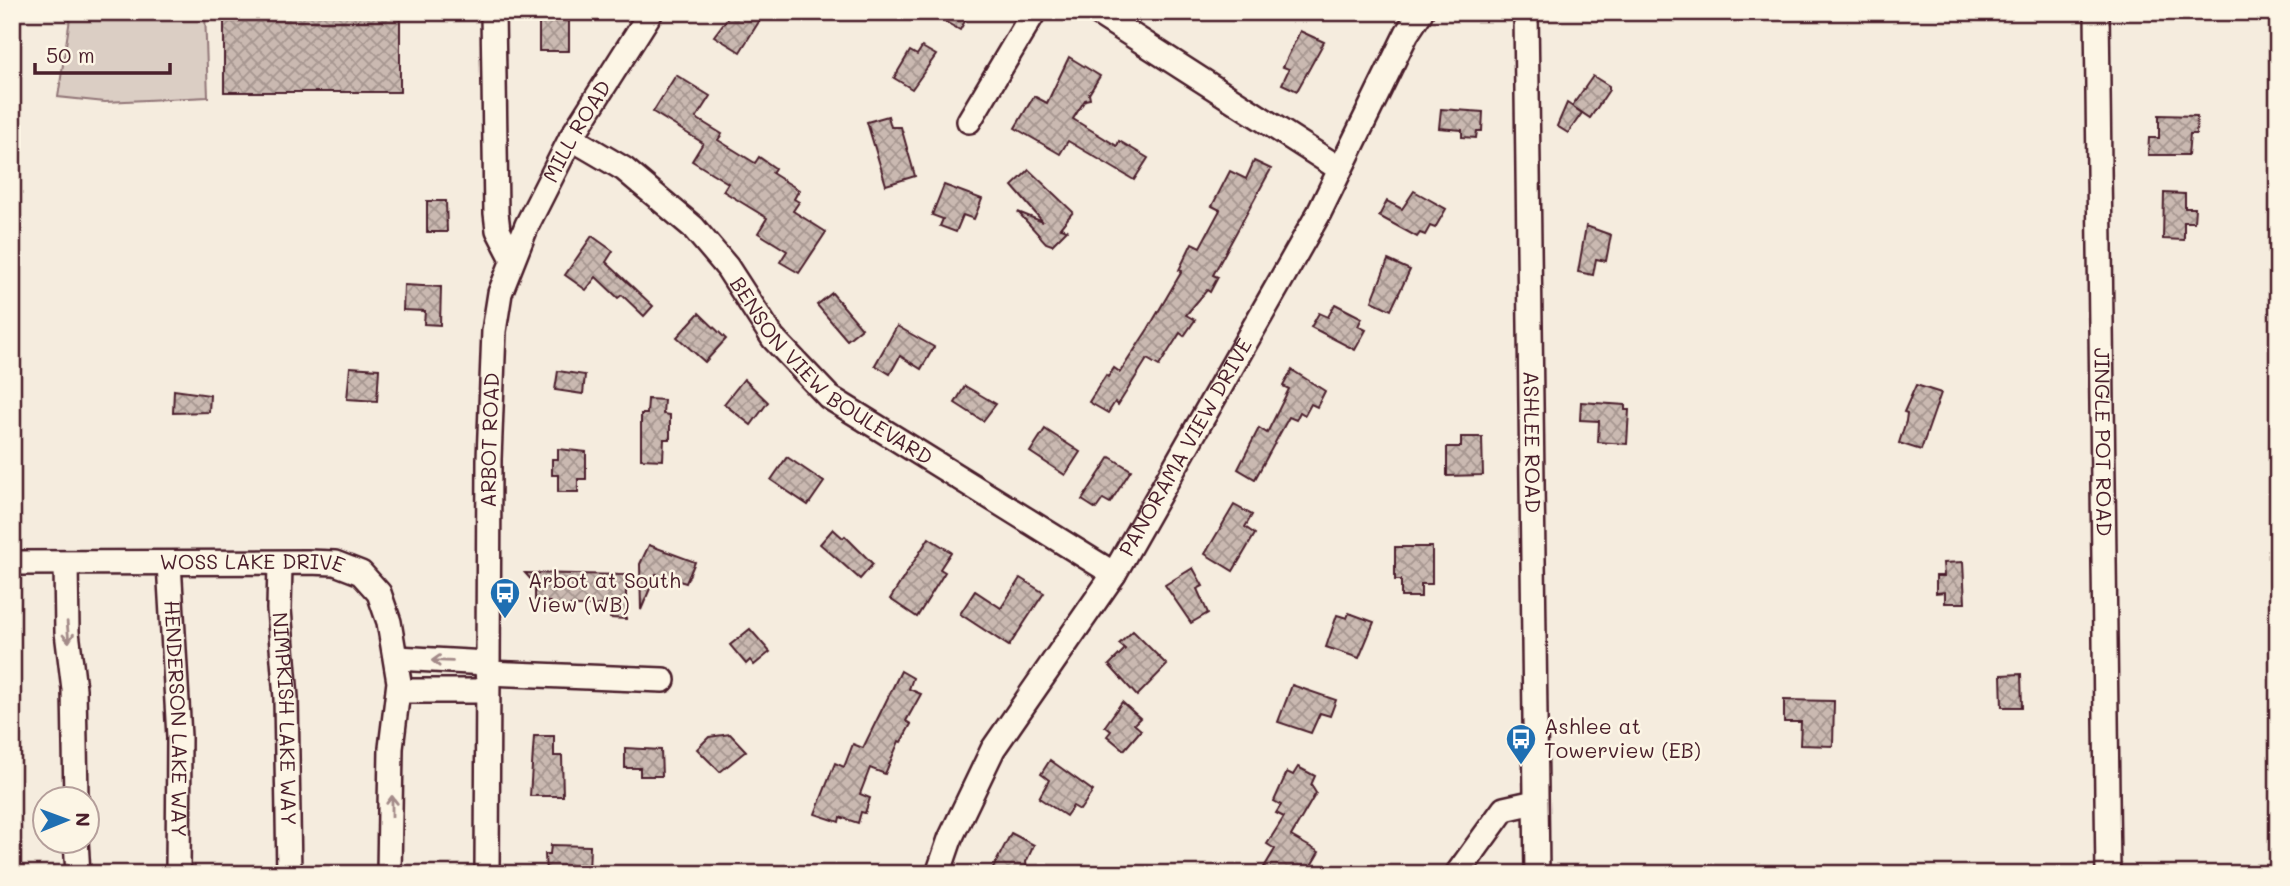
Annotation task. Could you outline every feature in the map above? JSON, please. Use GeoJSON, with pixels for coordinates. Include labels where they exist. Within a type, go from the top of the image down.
{"type":"FeatureCollection","features":[{"type":"Feature","properties":{"kind":"street"},"geometry":{"type":"LineString","coordinates":[[493,12],[496,213],[498,230],[512,257]]}},
{"type":"Feature","properties":{"kind":"street","name":"MILL ROAD"},"geometry":{"type":"LineString","coordinates":[[512,257],[571,138],[651,12]]}},
{"type":"Feature","properties":{"kind":"street"},"geometry":{"type":"LineString","coordinates":[[969,121],[1034,12]]}},
{"type":"Feature","properties":{"kind":"street"},"geometry":{"type":"LineString","coordinates":[[1096,12],[1340,169]]}},
{"type":"Feature","properties":{"kind":"street","name":"PANORAMA VIEW DRIVE"},"geometry":{"type":"LineString","coordinates":[[938,874],[950,839],[993,749],[1114,574],[1319,214],[1407,33],[1421,12]]}},
{"type":"Feature","properties":{"kind":"street","name":"ASHLEE ROAD"},"geometry":{"type":"LineString","coordinates":[[1526,12],[1536,874]]}},
{"type":"Feature","properties":{"kind":"street","name":"JINGLE POT ROAD"},"geometry":{"type":"LineString","coordinates":[[2097,12],[2108,874]]}},
{"type":"Feature","properties":{"kind":"street","name":"BENSON VIEW BOULEVARD"},"geometry":{"type":"LineString","coordinates":[[571,138],[624,169],[693,227],[727,267],[773,338],[829,397],[1114,574]]}},
{"type":"Feature","properties":{"kind":"street","name":"ARBOT ROAD"},"geometry":{"type":"LineString","coordinates":[[487,874],[489,459],[494,331],[500,293],[512,257]]}},
{"type":"Feature","properties":{"kind":"street","name":"WOSS LAKE DRIVE"},"geometry":{"type":"LineString","coordinates":[[12,563],[335,563],[361,573],[379,593],[397,658],[399,691]]}},
{"type":"Feature","properties":{"kind":"street","name":"HENDERSON LAKE WAY"},"geometry":{"type":"LineString","coordinates":[[169,563],[179,737],[177,874]]}},
{"type":"Feature","properties":{"kind":"street","name":"NIMPKISH LAKE WAY"},"geometry":{"type":"LineString","coordinates":[[280,563],[279,609],[286,698],[289,874]]}},
{"type":"Feature","properties":{"kind":"street"},"geometry":{"type":"LineString","coordinates":[[66,564],[67,632],[74,689],[76,784]]}},
{"type":"Feature","properties":{"kind":"street"},"geometry":{"type":"LineString","coordinates":[[397,658],[487,676],[663,680]]}},
{"type":"Feature","properties":{"kind":"street"},"geometry":{"type":"LineString","coordinates":[[389,874],[391,748],[399,691],[487,676]]}},
{"type":"Feature","properties":{"kind":"street"},"geometry":{"type":"LineString","coordinates":[[1457,874],[1504,809],[1535,802]]}},
{"type":"Feature","properties":{"kind":"street"},"geometry":{"type":"LineString","coordinates":[[77,854],[78,874]]}},
{"type":"Feature","properties":{"kind":"shaded area"},"geometry":{"type":"Polygon","coordinates":[[[71,12],[205,12],[208,97],[105,102],[58,97],[71,12]]]}},
{"type":"Feature","properties":{"kind":"building"},"geometry":{"type":"Polygon","coordinates":[[[224,12],[400,12],[400,92],[224,92],[224,12]]]}},
{"type":"Feature","properties":{"kind":"building"},"geometry":{"type":"Polygon","coordinates":[[[539,12],[569,12],[569,51],[539,51],[539,12]]]}},
{"type":"Feature","properties":{"kind":"building"},"geometry":{"type":"Polygon","coordinates":[[[732,12],[765,12],[740,52],[714,36],[732,12]]]}},
{"type":"Feature","properties":{"kind":"building"},"geometry":{"type":"Polygon","coordinates":[[[928,12],[970,12],[960,30],[928,12]]]}},
{"type":"Feature","properties":{"kind":"building"},"geometry":{"type":"Polygon","coordinates":[[[1300,31],[1324,42],[1297,91],[1282,84],[1289,69],[1283,67],[1300,31]]]}},
{"type":"Feature","properties":{"kind":"building"},"geometry":{"type":"Polygon","coordinates":[[[922,47],[936,55],[912,89],[894,78],[910,51],[917,55],[922,47]]]}},
{"type":"Feature","properties":{"kind":"building"},"geometry":{"type":"Polygon","coordinates":[[[1069,57],[1100,76],[1089,94],[1090,99],[1085,100],[1073,119],[1117,146],[1119,141],[1148,158],[1134,180],[1068,141],[1060,154],[1015,128],[1034,96],[1047,103],[1069,57]]]}},
{"type":"Feature","properties":{"kind":"building"},"geometry":{"type":"Polygon","coordinates":[[[676,75],[710,96],[696,118],[722,134],[718,140],[755,163],[759,157],[775,168],[772,173],[799,190],[794,199],[799,202],[793,211],[826,232],[799,273],[780,262],[787,251],[758,233],[767,218],[723,191],[728,183],[692,161],[703,143],[653,112],[676,75]]]}},
{"type":"Feature","properties":{"kind":"building"},"geometry":{"type":"Polygon","coordinates":[[[1593,76],[1609,86],[1609,90],[1590,118],[1572,106],[1593,76]]]}},
{"type":"Feature","properties":{"kind":"building"},"geometry":{"type":"Polygon","coordinates":[[[1567,103],[1582,113],[1568,133],[1557,126],[1567,103]]]}},
{"type":"Feature","properties":{"kind":"building"},"geometry":{"type":"Polygon","coordinates":[[[1441,109],[1483,112],[1482,131],[1477,131],[1476,138],[1462,137],[1462,130],[1439,128],[1441,109]]]}},
{"type":"Feature","properties":{"kind":"building"},"geometry":{"type":"Polygon","coordinates":[[[2159,115],[2197,116],[2196,134],[2190,134],[2188,155],[2148,155],[2149,138],[2159,138],[2159,115]]]}},
{"type":"Feature","properties":{"kind":"building"},"geometry":{"type":"Polygon","coordinates":[[[888,116],[891,127],[901,127],[915,176],[886,185],[867,122],[888,116]]]}},
{"type":"Feature","properties":{"kind":"building"},"geometry":{"type":"Polygon","coordinates":[[[1254,161],[1271,169],[1213,275],[1218,277],[1210,292],[1207,290],[1186,315],[1195,320],[1184,336],[1180,333],[1159,366],[1147,359],[1118,405],[1115,402],[1108,413],[1089,402],[1106,375],[1108,377],[1114,368],[1120,372],[1148,329],[1182,271],[1179,270],[1192,243],[1200,247],[1220,210],[1212,206],[1230,171],[1246,179],[1254,161]]]}},
{"type":"Feature","properties":{"kind":"building"},"geometry":{"type":"Polygon","coordinates":[[[1029,170],[1073,212],[1060,228],[1067,230],[1052,245],[1046,243],[1018,212],[1043,222],[1012,186],[1029,170]]]}},
{"type":"Feature","properties":{"kind":"building"},"geometry":{"type":"Polygon","coordinates":[[[944,185],[982,199],[974,219],[963,215],[956,232],[940,226],[943,219],[932,215],[944,185]]]}},
{"type":"Feature","properties":{"kind":"building"},"geometry":{"type":"Polygon","coordinates":[[[1414,191],[1446,209],[1435,228],[1430,226],[1425,235],[1420,233],[1417,237],[1379,216],[1387,201],[1402,209],[1414,191]]]}},
{"type":"Feature","properties":{"kind":"building"},"geometry":{"type":"Polygon","coordinates":[[[2164,193],[2185,194],[2185,208],[2195,208],[2194,222],[2184,222],[2184,240],[2163,239],[2164,193]]]}},
{"type":"Feature","properties":{"kind":"building"},"geometry":{"type":"Polygon","coordinates":[[[427,201],[446,201],[447,232],[427,232],[427,201]]]}},
{"type":"Feature","properties":{"kind":"building"},"geometry":{"type":"Polygon","coordinates":[[[1586,226],[1611,235],[1606,261],[1596,259],[1593,275],[1578,272],[1586,226]]]}},
{"type":"Feature","properties":{"kind":"building"},"geometry":{"type":"Polygon","coordinates":[[[592,236],[613,251],[606,262],[653,306],[644,316],[622,295],[618,298],[596,277],[586,290],[565,275],[592,236]]]}},
{"type":"Feature","properties":{"kind":"building"},"geometry":{"type":"Polygon","coordinates":[[[1388,260],[1410,270],[1391,310],[1372,301],[1388,260]]]}},
{"type":"Feature","properties":{"kind":"building"},"geometry":{"type":"Polygon","coordinates":[[[404,285],[441,287],[440,325],[424,324],[425,311],[403,310],[404,285]]]}},
{"type":"Feature","properties":{"kind":"building"},"geometry":{"type":"Polygon","coordinates":[[[832,293],[862,328],[847,340],[817,305],[832,293]]]}},
{"type":"Feature","properties":{"kind":"building"},"geometry":{"type":"Polygon","coordinates":[[[1335,304],[1362,318],[1358,326],[1366,330],[1355,350],[1311,327],[1319,313],[1328,317],[1335,304]]]}},
{"type":"Feature","properties":{"kind":"building"},"geometry":{"type":"Polygon","coordinates":[[[699,313],[726,339],[705,362],[677,337],[699,313]]]}},
{"type":"Feature","properties":{"kind":"building"},"geometry":{"type":"Polygon","coordinates":[[[897,326],[934,347],[921,369],[900,356],[890,374],[875,365],[897,326]]]}},
{"type":"Feature","properties":{"kind":"building"},"geometry":{"type":"Polygon","coordinates":[[[350,367],[379,369],[377,401],[347,399],[350,367]]]}},
{"type":"Feature","properties":{"kind":"building"},"geometry":{"type":"Polygon","coordinates":[[[1292,370],[1325,391],[1317,407],[1311,404],[1305,415],[1300,412],[1296,420],[1289,417],[1255,479],[1238,469],[1259,428],[1267,433],[1289,389],[1283,386],[1292,370]]]}},
{"type":"Feature","properties":{"kind":"building"},"geometry":{"type":"Polygon","coordinates":[[[558,371],[585,375],[583,394],[555,390],[558,371]]]}},
{"type":"Feature","properties":{"kind":"building"},"geometry":{"type":"Polygon","coordinates":[[[744,379],[768,402],[751,425],[724,404],[744,379]]]}},
{"type":"Feature","properties":{"kind":"building"},"geometry":{"type":"Polygon","coordinates":[[[1916,385],[1941,393],[1921,450],[1899,443],[1906,421],[1907,413],[1904,412],[1916,385]]]}},
{"type":"Feature","properties":{"kind":"building"},"geometry":{"type":"Polygon","coordinates":[[[965,386],[996,404],[983,421],[955,403],[965,386]]]}},
{"type":"Feature","properties":{"kind":"building"},"geometry":{"type":"Polygon","coordinates":[[[174,390],[210,395],[209,412],[173,413],[174,390]]]}},
{"type":"Feature","properties":{"kind":"building"},"geometry":{"type":"Polygon","coordinates":[[[648,399],[664,400],[663,414],[670,415],[670,439],[664,439],[663,460],[641,459],[641,414],[647,414],[648,399]]]}},
{"type":"Feature","properties":{"kind":"building"},"geometry":{"type":"Polygon","coordinates":[[[1581,402],[1625,405],[1625,410],[1629,410],[1627,444],[1598,442],[1599,421],[1580,420],[1581,402]]]}},
{"type":"Feature","properties":{"kind":"building"},"geometry":{"type":"Polygon","coordinates":[[[1045,429],[1080,452],[1065,475],[1030,452],[1045,429]]]}},
{"type":"Feature","properties":{"kind":"building"},"geometry":{"type":"Polygon","coordinates":[[[1461,437],[1482,437],[1483,475],[1447,476],[1447,447],[1461,447],[1461,437]]]}},
{"type":"Feature","properties":{"kind":"building"},"geometry":{"type":"Polygon","coordinates":[[[558,449],[586,452],[586,479],[578,479],[578,492],[558,492],[558,475],[552,475],[552,459],[558,459],[558,449]]]}},
{"type":"Feature","properties":{"kind":"building"},"geometry":{"type":"Polygon","coordinates":[[[787,457],[824,482],[808,505],[771,480],[787,457]]]}},
{"type":"Feature","properties":{"kind":"building"},"geometry":{"type":"Polygon","coordinates":[[[1110,457],[1131,470],[1110,503],[1103,499],[1096,509],[1082,500],[1110,457]]]}},
{"type":"Feature","properties":{"kind":"building"},"geometry":{"type":"Polygon","coordinates":[[[1234,505],[1252,515],[1245,527],[1255,534],[1233,571],[1205,554],[1234,505]]]}},
{"type":"Feature","properties":{"kind":"building"},"geometry":{"type":"Polygon","coordinates":[[[833,529],[843,538],[845,536],[873,564],[860,579],[820,544],[833,529]]]}},
{"type":"Feature","properties":{"kind":"building"},"geometry":{"type":"Polygon","coordinates":[[[929,538],[951,552],[940,569],[945,572],[917,617],[890,599],[929,538]]]}},
{"type":"Feature","properties":{"kind":"building"},"geometry":{"type":"Polygon","coordinates":[[[649,545],[695,562],[686,583],[656,574],[641,610],[640,564],[649,545]]]}},
{"type":"Feature","properties":{"kind":"building"},"geometry":{"type":"Polygon","coordinates":[[[1395,547],[1432,547],[1432,584],[1421,584],[1421,597],[1401,597],[1401,580],[1395,580],[1395,547]]]}},
{"type":"Feature","properties":{"kind":"building"},"geometry":{"type":"Polygon","coordinates":[[[1963,562],[1965,603],[1945,603],[1945,592],[1936,593],[1936,576],[1944,576],[1943,563],[1963,562]]]}},
{"type":"Feature","properties":{"kind":"building"},"geometry":{"type":"Polygon","coordinates":[[[1193,568],[1203,586],[1197,589],[1208,613],[1191,623],[1165,585],[1193,568]]]}},
{"type":"Feature","properties":{"kind":"building"},"geometry":{"type":"Polygon","coordinates":[[[525,573],[626,575],[626,619],[610,618],[610,605],[550,607],[550,602],[538,602],[535,600],[535,584],[525,573]]]}},
{"type":"Feature","properties":{"kind":"building"},"geometry":{"type":"Polygon","coordinates":[[[1020,578],[1044,593],[1009,646],[960,614],[975,591],[1001,608],[1020,578]]]}},
{"type":"Feature","properties":{"kind":"building"},"geometry":{"type":"Polygon","coordinates":[[[1349,613],[1374,622],[1359,658],[1326,647],[1337,615],[1347,618],[1349,613]]]}},
{"type":"Feature","properties":{"kind":"building"},"geometry":{"type":"Polygon","coordinates":[[[750,629],[770,652],[754,665],[750,660],[746,664],[730,645],[750,629]]]}},
{"type":"Feature","properties":{"kind":"building"},"geometry":{"type":"Polygon","coordinates":[[[1133,631],[1167,665],[1137,696],[1109,665],[1125,649],[1119,644],[1133,631]]]}},
{"type":"Feature","properties":{"kind":"building"},"geometry":{"type":"Polygon","coordinates":[[[901,671],[913,678],[909,689],[921,694],[906,721],[911,724],[901,742],[899,741],[885,774],[870,768],[860,794],[870,798],[865,813],[861,812],[858,823],[840,817],[839,822],[815,814],[835,763],[844,767],[853,744],[863,748],[901,671]]]}},
{"type":"Feature","properties":{"kind":"building"},"geometry":{"type":"Polygon","coordinates":[[[2021,674],[2022,707],[2002,707],[2001,675],[2021,674]]]}},
{"type":"Feature","properties":{"kind":"building"},"geometry":{"type":"Polygon","coordinates":[[[1292,685],[1336,700],[1330,716],[1320,713],[1311,733],[1278,722],[1292,685]]]}},
{"type":"Feature","properties":{"kind":"building"},"geometry":{"type":"Polygon","coordinates":[[[1784,700],[1834,701],[1833,746],[1800,745],[1801,722],[1784,722],[1784,700]]]}},
{"type":"Feature","properties":{"kind":"building"},"geometry":{"type":"Polygon","coordinates":[[[1122,702],[1140,718],[1134,724],[1141,730],[1124,750],[1107,736],[1111,731],[1105,726],[1122,702]]]}},
{"type":"Feature","properties":{"kind":"building"},"geometry":{"type":"Polygon","coordinates":[[[730,734],[746,751],[720,772],[697,749],[709,737],[730,734]]]}},
{"type":"Feature","properties":{"kind":"building"},"geometry":{"type":"Polygon","coordinates":[[[534,736],[554,736],[554,756],[562,756],[563,796],[530,796],[534,736]]]}},
{"type":"Feature","properties":{"kind":"building"},"geometry":{"type":"Polygon","coordinates":[[[625,748],[661,750],[662,776],[640,776],[640,768],[625,768],[625,748]]]}},
{"type":"Feature","properties":{"kind":"building"},"geometry":{"type":"Polygon","coordinates":[[[1050,760],[1093,791],[1080,810],[1073,806],[1066,816],[1039,798],[1049,780],[1041,774],[1050,760]]]}},
{"type":"Feature","properties":{"kind":"building"},"geometry":{"type":"Polygon","coordinates":[[[1298,767],[1315,776],[1311,785],[1316,793],[1291,836],[1319,852],[1306,874],[1260,874],[1275,849],[1267,844],[1284,817],[1276,813],[1281,805],[1274,801],[1287,772],[1293,775],[1298,767]]]}},
{"type":"Feature","properties":{"kind":"building"},"geometry":{"type":"Polygon","coordinates":[[[1011,833],[1034,845],[1026,862],[1028,874],[990,874],[1011,833]]]}},
{"type":"Feature","properties":{"kind":"building"},"geometry":{"type":"Polygon","coordinates":[[[551,845],[590,846],[589,874],[546,874],[545,854],[550,854],[551,845]]]}},
{"type":"Feature","properties":{"kind":"place","name":"Arbot at South View (WB)"},"geometry":{"type":"Point","coordinates":[505,620]}},
{"type":"Feature","properties":{"kind":"place","name":"Ashlee at Towerview (EB)"},"geometry":{"type":"Point","coordinates":[1521,766]}}]}
